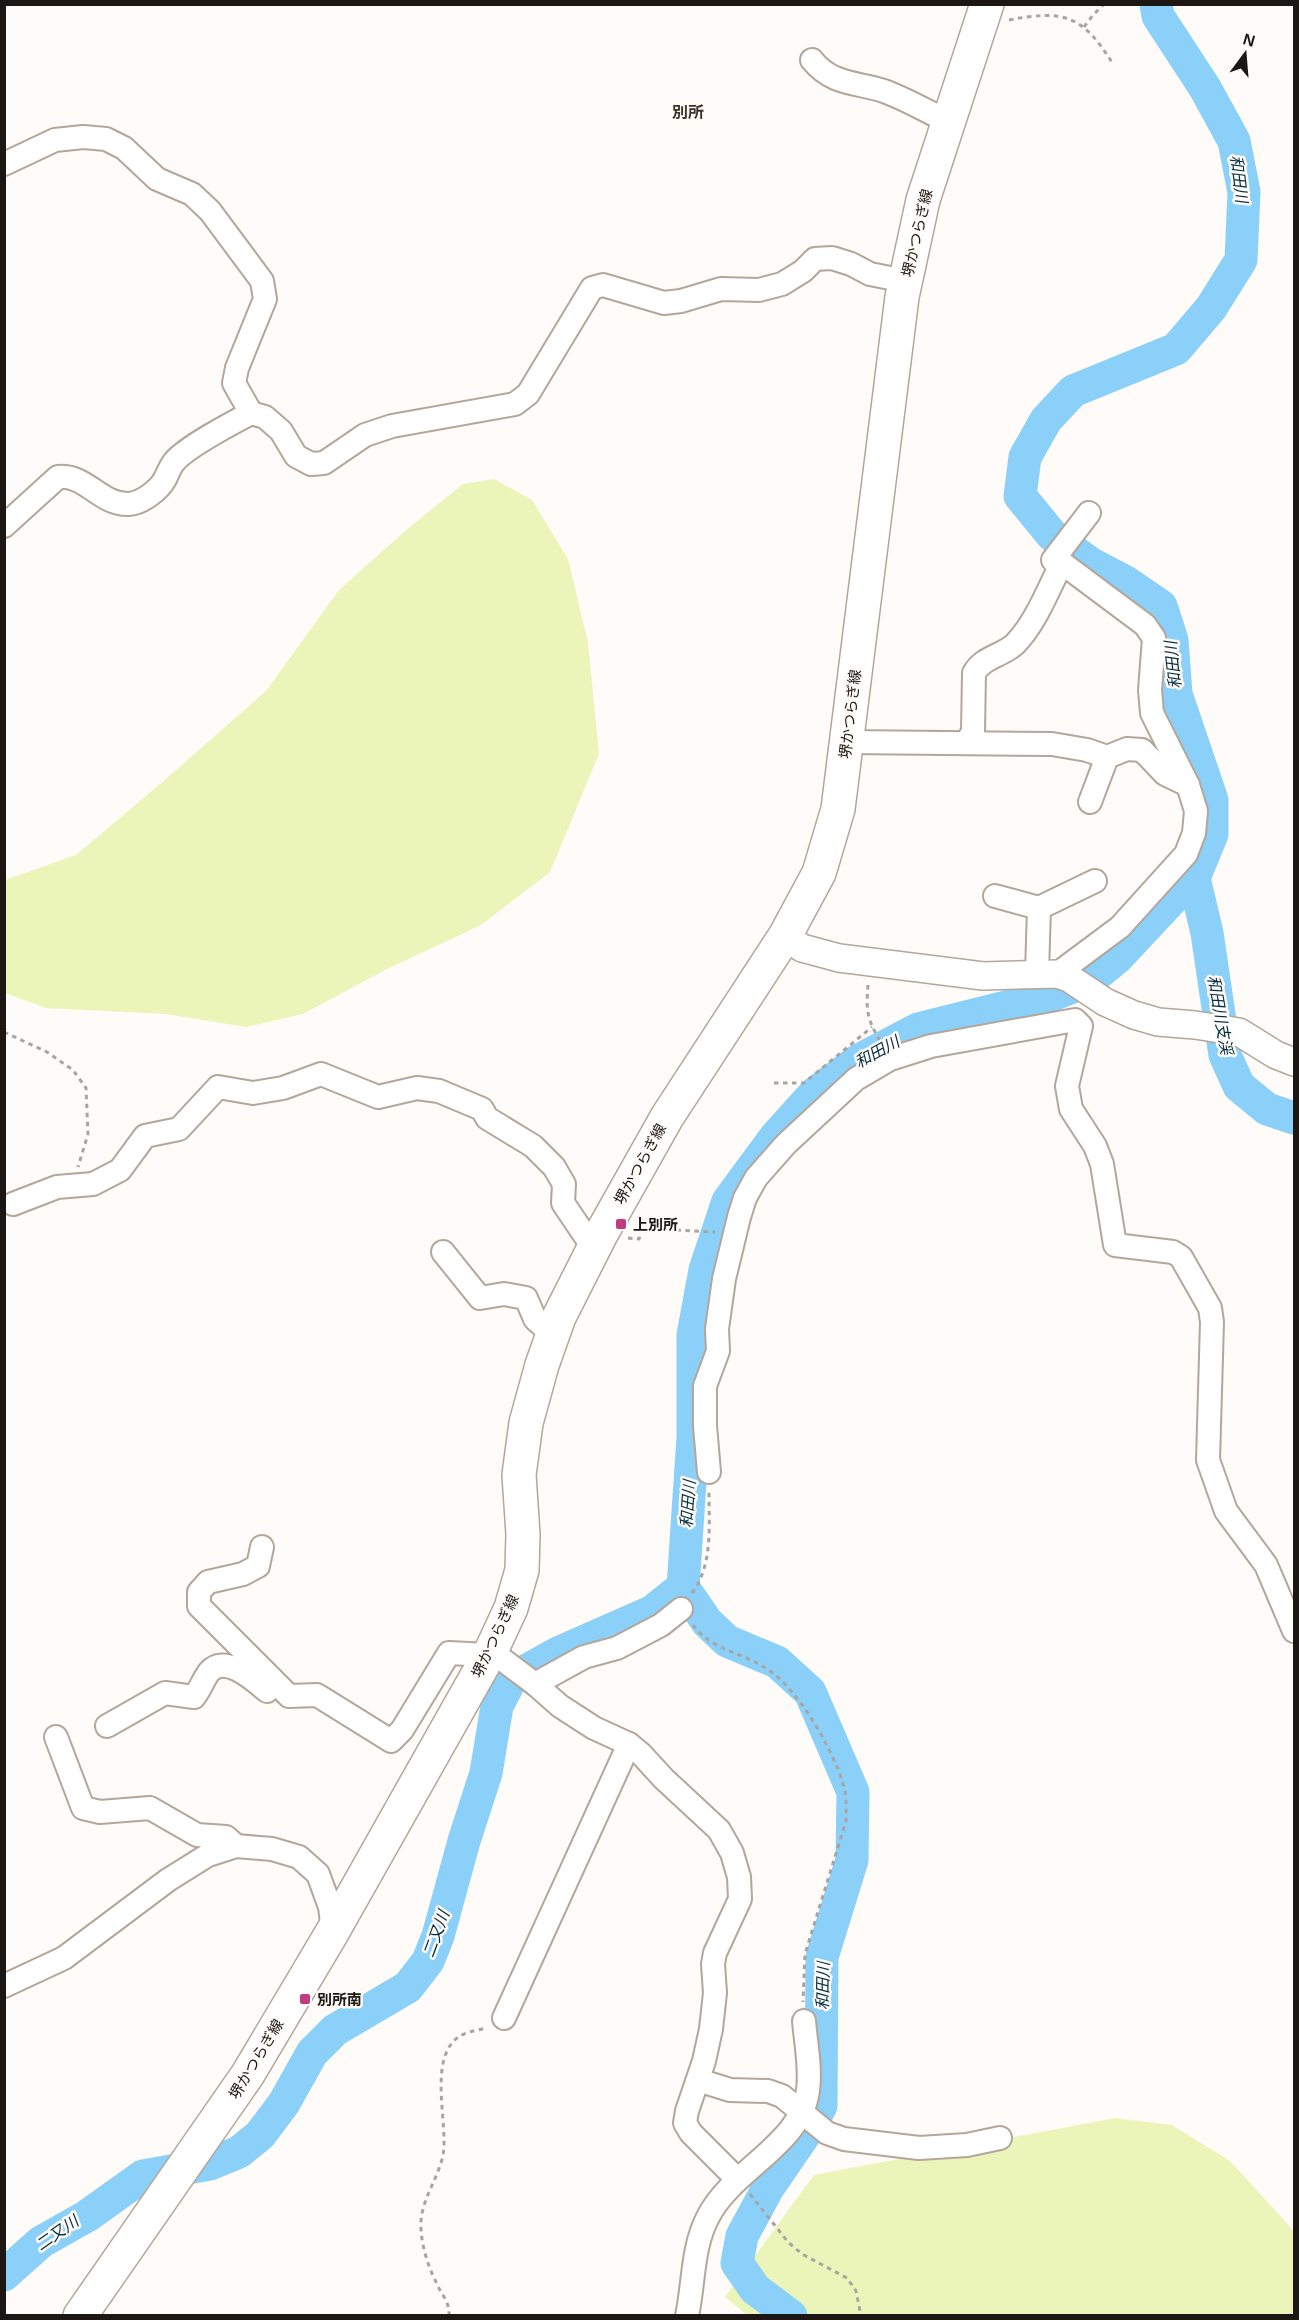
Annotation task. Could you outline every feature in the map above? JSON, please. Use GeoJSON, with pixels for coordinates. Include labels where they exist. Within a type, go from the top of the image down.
{"type":"FeatureCollection","features":[{"type":"Feature","properties":{"kind":"main road","name":"堺かつらぎ線"},"geometry":{"type":"LineString","coordinates":[[80,2316],[248,2074],[333,1931],[489,1653],[511,1608],[522,1570],[523,1534],[519,1475],[526,1423],[542,1365],[559,1317],[597,1242],[667,1117],[785,936],[819,873],[838,809],[905,281],[923,200],[984,15]]}},
{"type":"Feature","properties":{"kind":"street"},"geometry":{"type":"LineString","coordinates":[[812,60],[822,72],[846,83],[885,92],[949,122]]}},
{"type":"Feature","properties":{"kind":"street"},"geometry":{"type":"LineString","coordinates":[[4,164],[55,140],[83,137],[106,138],[124,148],[157,178],[192,194],[210,211],[262,281],[265,299],[237,368],[234,383],[251,413],[265,417],[281,431],[296,456],[311,464],[324,463],[365,435],[392,426],[515,404],[528,394],[592,288],[603,285],[664,303],[681,301],[721,289],[759,290],[782,284],[815,259],[832,258],[851,264],[870,274],[905,281]]}},
{"type":"Feature","properties":{"kind":"street"},"geometry":{"type":"LineString","coordinates":[[4,526],[58,477],[70,476],[112,501],[130,504],[146,498],[164,482],[174,462],[190,449],[251,413]]}},
{"type":"Feature","properties":{"kind":"street"},"geometry":{"type":"LineString","coordinates":[[1054,975],[1120,927],[1186,854],[1194,832],[1196,811],[1188,785],[1152,713],[1150,690],[1154,638],[1145,625],[1062,563],[1053,560],[1089,513]]}},
{"type":"Feature","properties":{"kind":"street"},"geometry":{"type":"LineString","coordinates":[[966,743],[973,732],[974,674],[979,665],[1014,645],[1030,625],[1062,563]]}},
{"type":"Feature","properties":{"kind":"street"},"geometry":{"type":"LineString","coordinates":[[847,742],[1052,744],[1087,750],[1107,757],[1126,749],[1142,750],[1165,774],[1188,785]]}},
{"type":"Feature","properties":{"kind":"street"},"geometry":{"type":"LineString","coordinates":[[1090,802],[1107,757]]}},
{"type":"Feature","properties":{"kind":"street"},"geometry":{"type":"LineString","coordinates":[[995,896],[1039,908],[1095,881]]}},
{"type":"Feature","properties":{"kind":"street"},"geometry":{"type":"LineString","coordinates":[[1039,908],[1054,975]]}},
{"type":"Feature","properties":{"kind":"street"},"geometry":{"type":"LineString","coordinates":[[785,936],[802,948],[839,958],[983,976],[1054,975],[1105,1002],[1158,1022],[1239,1032],[1276,1055],[1294,1062]]}},
{"type":"Feature","properties":{"kind":"street"},"geometry":{"type":"LineString","coordinates":[[709,1472],[705,1426],[705,1386],[718,1351],[717,1329],[724,1279],[739,1217],[745,1198],[756,1178],[786,1143],[856,1078],[890,1059],[931,1046],[1075,1020],[1105,1002]]}},
{"type":"Feature","properties":{"kind":"street"},"geometry":{"type":"LineString","coordinates":[[1075,1020],[1081,1026],[1067,1086],[1071,1109],[1095,1146],[1102,1164],[1115,1245],[1173,1252],[1181,1257],[1210,1308],[1212,1322],[1209,1460],[1226,1511],[1266,1565],[1294,1630]]}},
{"type":"Feature","properties":{"kind":"street"},"geometry":{"type":"LineString","coordinates":[[13,1203],[57,1187],[93,1184],[120,1170],[146,1136],[179,1129],[218,1087],[253,1093],[283,1088],[321,1074],[378,1097],[417,1088],[439,1091],[482,1109],[487,1118],[533,1146],[554,1167],[564,1184],[563,1203],[597,1242]]}},
{"type":"Feature","properties":{"kind":"street"},"geometry":{"type":"LineString","coordinates":[[443,1252],[480,1298],[504,1294],[526,1298],[535,1319],[553,1335]]}},
{"type":"Feature","properties":{"kind":"street"},"geometry":{"type":"LineString","coordinates":[[262,1547],[258,1566],[243,1574],[208,1582],[199,1592],[199,1606],[290,1696]]}},
{"type":"Feature","properties":{"kind":"street"},"geometry":{"type":"LineString","coordinates":[[536,1684],[584,1657],[617,1648],[661,1625],[681,1609]]}},
{"type":"Feature","properties":{"kind":"street"},"geometry":{"type":"LineString","coordinates":[[107,1726],[165,1693],[194,1697],[209,1673],[216,1667],[225,1666],[246,1673],[272,1696],[317,1695],[391,1741],[402,1730],[449,1653],[489,1653],[536,1684],[561,1706],[594,1728],[629,1744],[719,1830],[732,1852],[739,1877],[740,1899],[715,1953],[713,1964],[716,1993],[711,2029],[705,2061],[687,2111],[686,2123],[691,2133],[741,2183]]}},
{"type":"Feature","properties":{"kind":"street"},"geometry":{"type":"LineString","coordinates":[[56,1737],[83,1808],[100,1812],[150,1808],[197,1835],[226,1837],[236,1846]]}},
{"type":"Feature","properties":{"kind":"street"},"geometry":{"type":"LineString","coordinates":[[504,2018],[629,1744]]}},
{"type":"Feature","properties":{"kind":"street"},"geometry":{"type":"LineString","coordinates":[[4,1986],[64,1958],[168,1880],[208,1855],[236,1846],[272,1849],[299,1857],[318,1874],[330,1907],[333,1931]]}},
{"type":"Feature","properties":{"kind":"street"},"geometry":{"type":"LineString","coordinates":[[687,2316],[698,2243],[708,2216],[798,2123],[808,2091],[804,2021]]}},
{"type":"Feature","properties":{"kind":"street"},"geometry":{"type":"LineString","coordinates":[[698,2080],[730,2090],[768,2091],[782,2096],[827,2133],[844,2139],[919,2148],[967,2145],[1000,2138]]}},
{"type":"Feature","properties":{"kind":"path"},"geometry":{"type":"LineString","coordinates":[[1084,27],[1104,4]]}},
{"type":"Feature","properties":{"kind":"path"},"geometry":{"type":"LineString","coordinates":[[984,15],[1041,14],[1063,18],[1084,27],[1099,42],[1113,64]]}},
{"type":"Feature","properties":{"kind":"path"},"geometry":{"type":"LineString","coordinates":[[870,962],[866,1008],[872,1028],[877,1035]]}},
{"type":"Feature","properties":{"kind":"path"},"geometry":{"type":"LineString","coordinates":[[774,1083],[804,1083],[872,1028]]}},
{"type":"Feature","properties":{"kind":"path"},"geometry":{"type":"LineString","coordinates":[[4,1032],[47,1052],[73,1070],[86,1088],[88,1134],[79,1166],[69,1186]]}},
{"type":"Feature","properties":{"kind":"path"},"geometry":{"type":"LineString","coordinates":[[597,1242],[639,1239],[642,1231],[707,1230]]}},
{"type":"Feature","properties":{"kind":"path"},"geometry":{"type":"LineString","coordinates":[[699,1584],[704,1571],[707,1549],[709,1472]]}},
{"type":"Feature","properties":{"kind":"path"},"geometry":{"type":"LineString","coordinates":[[681,1609],[699,1634],[717,1646],[767,1668],[786,1686],[814,1724],[844,1785],[846,1821],[805,1954],[804,2021]]}},
{"type":"Feature","properties":{"kind":"path"},"geometry":{"type":"LineString","coordinates":[[449,2316],[450,2305],[436,2284],[425,2254],[421,2228],[423,2206],[440,2171],[444,2151],[441,2096],[443,2062],[449,2046],[462,2034],[489,2027],[504,2018]]}},
{"type":"Feature","properties":{"kind":"path"},"geometry":{"type":"LineString","coordinates":[[741,2183],[788,2242],[802,2254],[847,2278],[856,2291],[861,2316]]}},
{"type":"Feature","properties":{"kind":"green space"},"geometry":{"type":"Polygon","coordinates":[[[494,479],[532,500],[568,559],[588,643],[599,754],[550,872],[481,925],[385,970],[303,1014],[246,1027],[166,1014],[46,1008],[5,993],[5,880],[76,855],[266,691],[339,590],[405,531],[463,484],[494,479]]]}},
{"type":"Feature","properties":{"kind":"green space"},"geometry":{"type":"Polygon","coordinates":[[[1115,2118],[1172,2125],[1230,2161],[1294,2231],[1294,2315],[748,2316],[725,2297],[814,2175],[1115,2118]]]}},
{"type":"Feature","properties":{"kind":"waterway","name":"和田川"},"geometry":{"type":"LineString","coordinates":[[791,2316],[755,2289],[737,2263],[742,2236],[768,2188],[821,2106],[822,1957],[852,1860],[853,1792],[810,1692],[777,1662],[727,1641],[707,1622],[683,1587],[693,1437],[693,1335],[705,1270],[728,1201],[776,1136],[814,1094],[859,1060],[918,1029],[1050,996],[1090,980],[1117,958],[1194,878],[1212,834],[1212,800],[1176,694],[1172,640],[1161,606],[1126,582],[1090,563],[1052,535],[1020,496],[1025,457],[1046,420],[1073,391],[1176,349],[1211,308],[1241,260],[1244,192],[1234,141],[1205,88],[1158,16],[1156,4]]}},
{"type":"Feature","properties":{"kind":"waterway","name":"和田川支渓"},"geometry":{"type":"LineString","coordinates":[[1194,878],[1207,933],[1225,1055],[1239,1086],[1267,1109],[1294,1118]]}},
{"type":"Feature","properties":{"kind":"waterway","name":"二又川"},"geometry":{"type":"LineString","coordinates":[[4,2275],[41,2242],[87,2216],[143,2176],[210,2164],[239,2152],[260,2135],[284,2103],[312,2053],[335,2030],[408,1987],[428,1961],[438,1936],[464,1841],[486,1773],[497,1706],[511,1679],[560,1652],[653,1611],[683,1587]]}},
{"type":"Feature","properties":{"kind":"place","name":"上別所"},"geometry":{"type":"Point","coordinates":[621,1224]}},
{"type":"Feature","properties":{"kind":"place","name":"別所南"},"geometry":{"type":"Point","coordinates":[305,1999]}},
{"type":"Feature","properties":{"kind":"district","name":"別所"},"geometry":{"type":"Point","coordinates":[688,112]}}]}
